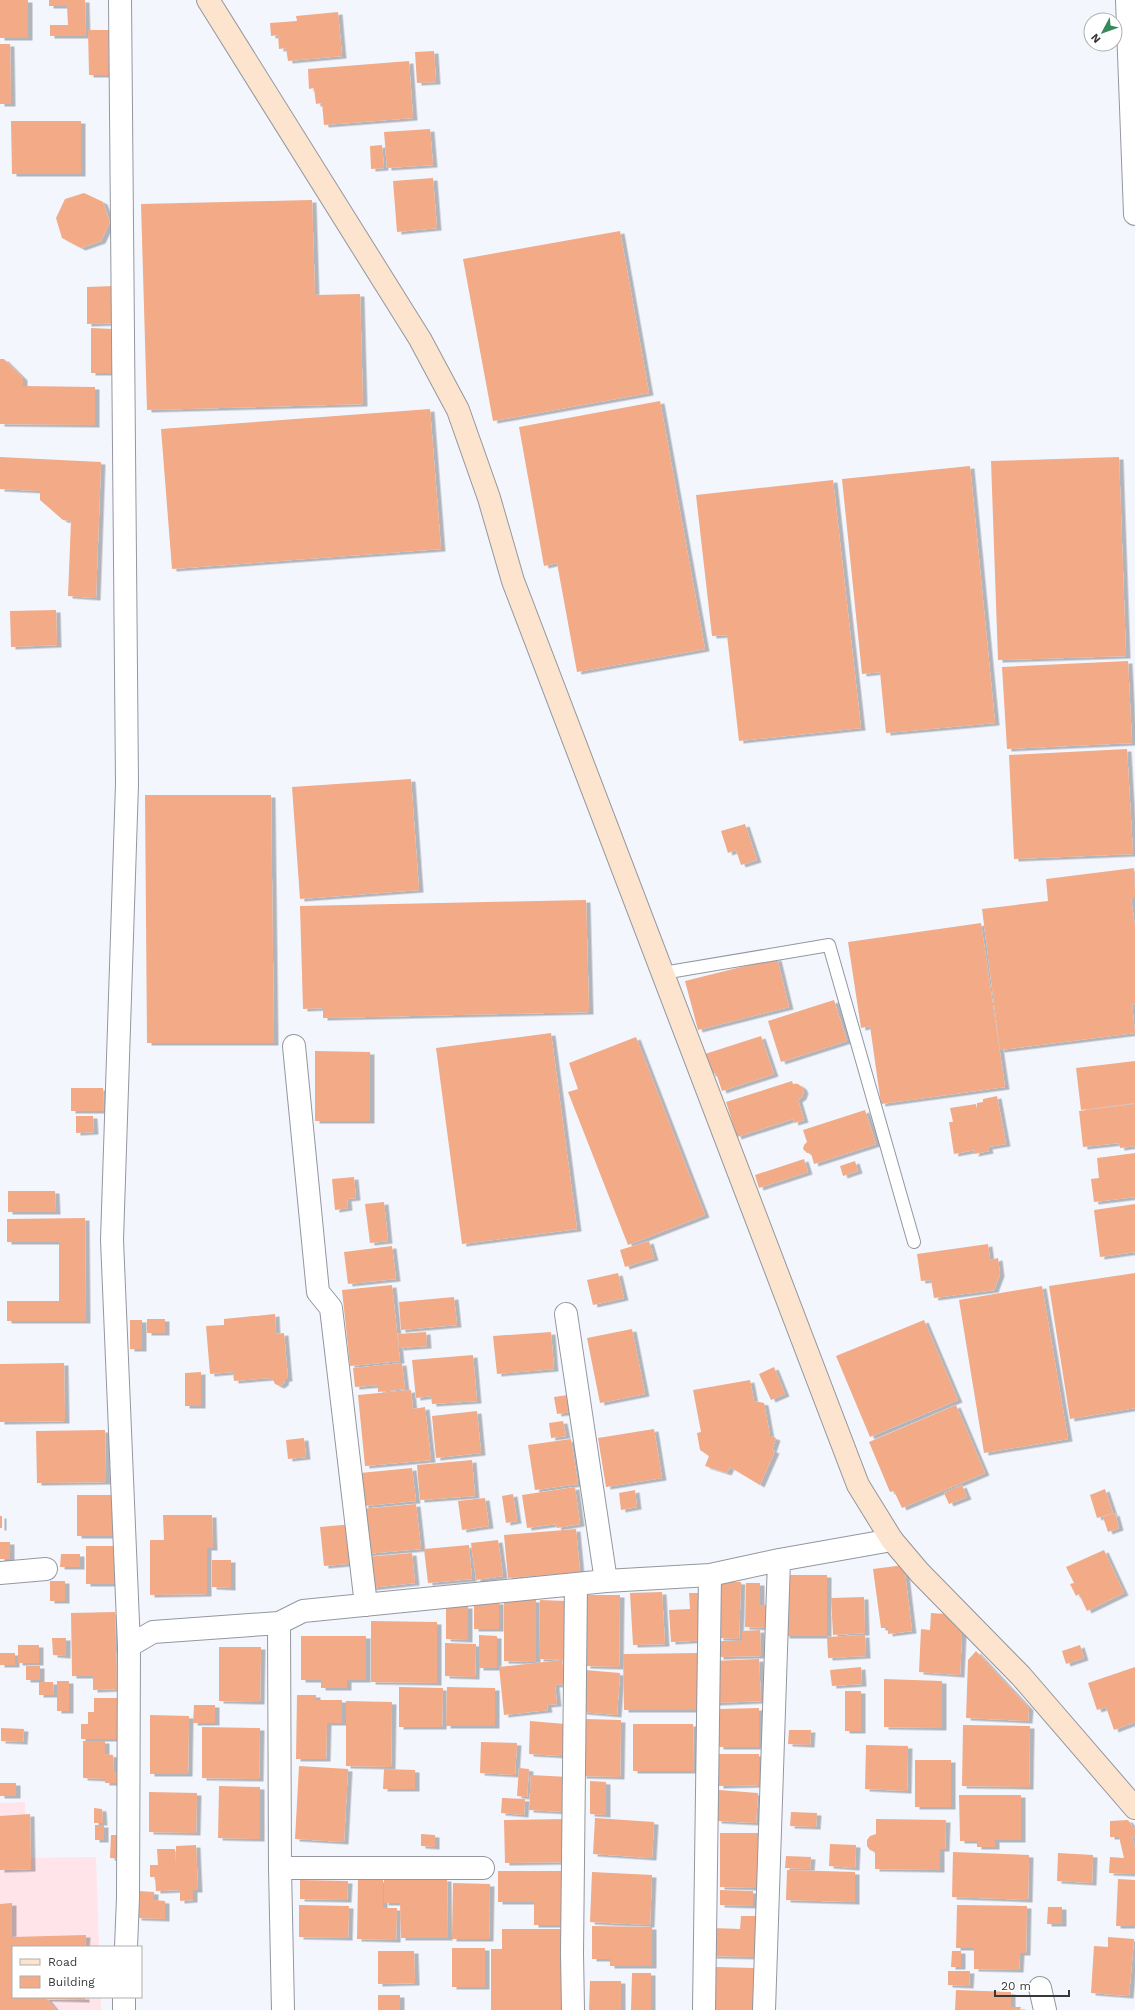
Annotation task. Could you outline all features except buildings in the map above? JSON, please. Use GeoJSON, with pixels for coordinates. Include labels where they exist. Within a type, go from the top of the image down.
{"type":"FeatureCollection","features":[{"type":"Feature","properties":{"kind":"street"},"geometry":{"type":"LineString","coordinates":[[120,0],[127,784],[112,1240],[129,1646],[128,1898],[126,1946]]}},
{"type":"Feature","properties":{"kind":"street"},"geometry":{"type":"LineString","coordinates":[[208,0],[420,338],[458,410],[489,498],[513,581],[858,1485],[892,1540],[920,1573],[1021,1676],[1135,1808]]}},
{"type":"Feature","properties":{"kind":"street"},"geometry":{"type":"LineString","coordinates":[[1127,0],[1135,214]]}},
{"type":"Feature","properties":{"kind":"street"},"geometry":{"type":"LineString","coordinates":[[294,1046],[318,1292],[330,1308],[366,1605]]}},
{"type":"Feature","properties":{"kind":"street"},"geometry":{"type":"LineString","coordinates":[[566,1314],[606,1581]]}},
{"type":"Feature","properties":{"kind":"street"},"geometry":{"type":"LineString","coordinates":[[129,1646],[153,1632],[279,1623],[303,1611],[606,1581],[710,1575],[778,1560],[892,1540]]}},
{"type":"Feature","properties":{"kind":"street"},"geometry":{"type":"LineString","coordinates":[[764,2010],[778,1560]]}},
{"type":"Feature","properties":{"kind":"street"},"geometry":{"type":"LineString","coordinates":[[0,1573],[46,1569]]}},
{"type":"Feature","properties":{"kind":"street"},"geometry":{"type":"LineString","coordinates":[[704,2010],[710,1575]]}},
{"type":"Feature","properties":{"kind":"street"},"geometry":{"type":"LineString","coordinates":[[573,2010],[572,1953],[576,1585]]}},
{"type":"Feature","properties":{"kind":"street"},"geometry":{"type":"LineString","coordinates":[[279,1623],[280,1868],[283,2010]]}},
{"type":"Feature","properties":{"kind":"street"},"geometry":{"type":"LineString","coordinates":[[280,1868],[483,1868]]}},
{"type":"Feature","properties":{"kind":"street"},"geometry":{"type":"LineString","coordinates":[[1040,1988],[1045,2010]]}},
{"type":"Feature","properties":{"kind":"street"},"geometry":{"type":"LineString","coordinates":[[124,1998],[124,2010]]}},
{"type":"Feature","properties":{"kind":"lane"},"geometry":{"type":"LineString","coordinates":[[663,973],[829,945],[914,1242]]}},
{"type":"Feature","properties":{"kind":"shaded area"},"geometry":{"type":"Polygon","coordinates":[[[25,1802],[27,1858],[96,1857],[99,1946],[12,1946],[12,1998],[101,1998],[101,2010],[0,2010],[0,1803],[25,1802]]]}}]}
